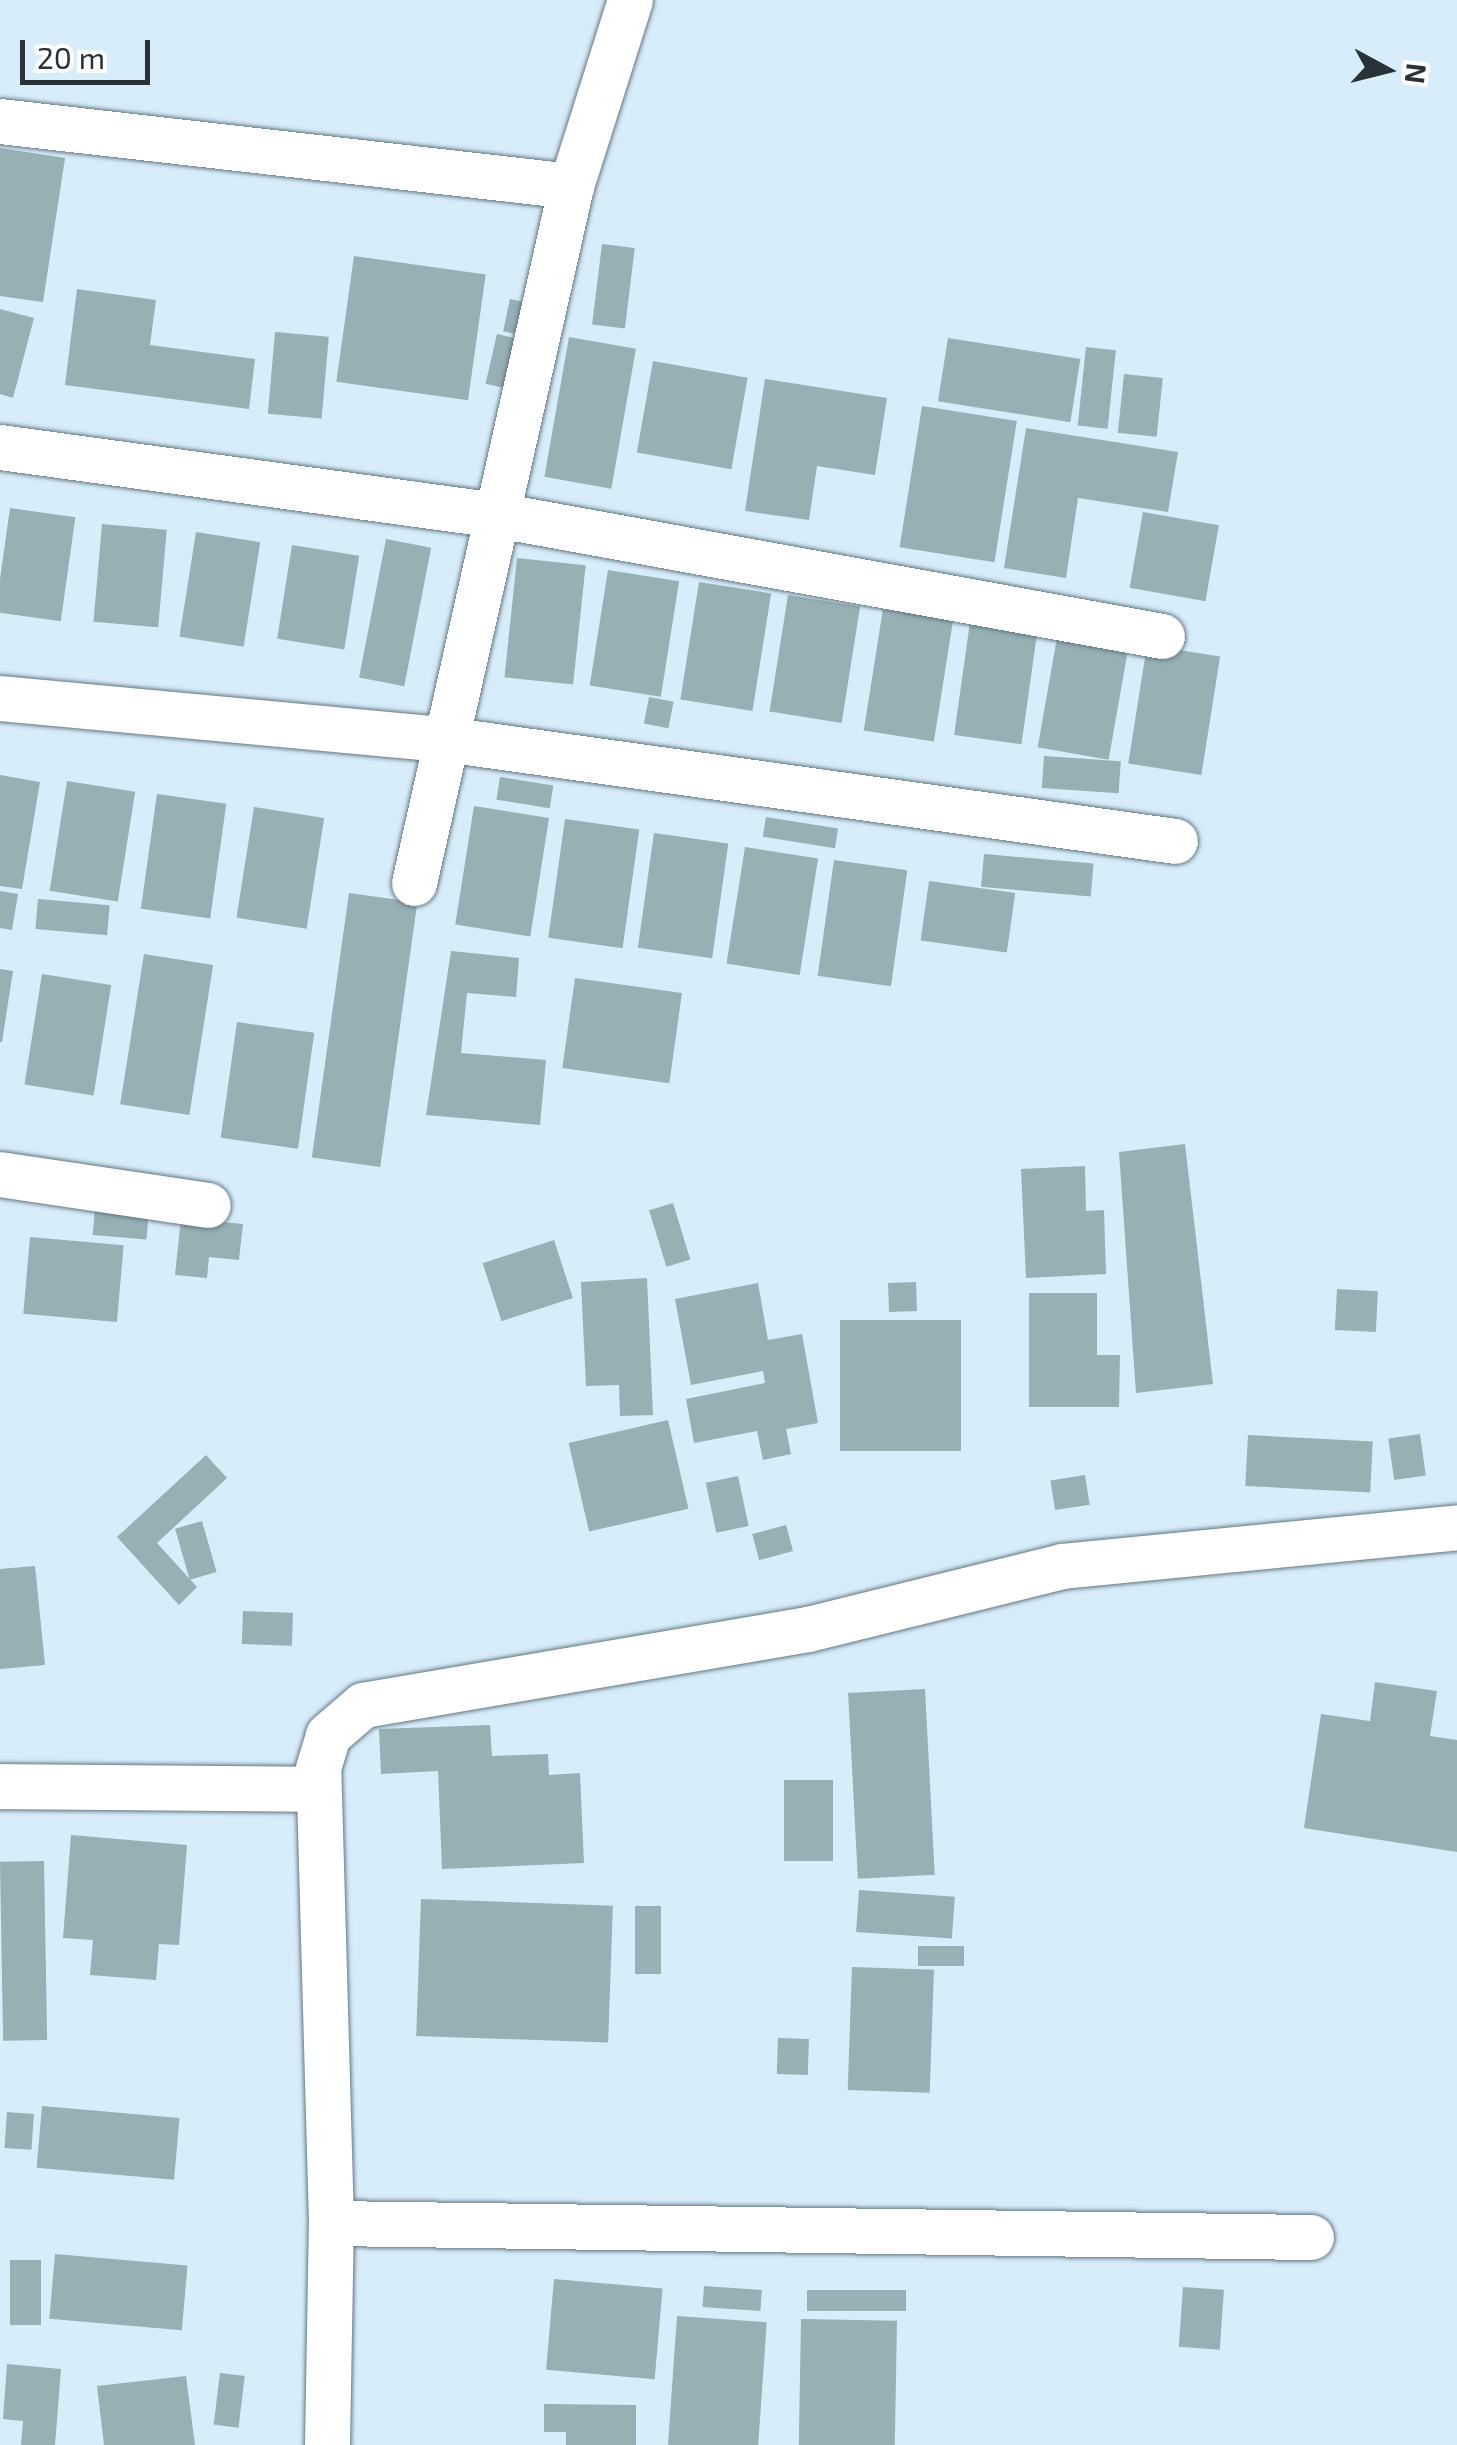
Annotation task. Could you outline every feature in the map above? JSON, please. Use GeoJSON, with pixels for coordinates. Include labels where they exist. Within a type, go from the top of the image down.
{"type":"FeatureCollection","features":[{"type":"Feature","properties":{"kind":"street"},"geometry":{"type":"LineString","coordinates":[[414,883],[492,514],[571,186],[630,0]]}},
{"type":"Feature","properties":{"kind":"street"},"geometry":{"type":"LineString","coordinates":[[0,120],[571,186]]}},
{"type":"Feature","properties":{"kind":"street"},"geometry":{"type":"LineString","coordinates":[[0,447],[492,514],[1162,636]]}},
{"type":"Feature","properties":{"kind":"street"},"geometry":{"type":"LineString","coordinates":[[0,698],[445,739],[1176,841]]}},
{"type":"Feature","properties":{"kind":"street"},"geometry":{"type":"LineString","coordinates":[[0,1174],[208,1205]]}},
{"type":"Feature","properties":{"kind":"street"},"geometry":{"type":"LineString","coordinates":[[327,2445],[331,2224],[318,1789],[328,1734],[362,1705],[808,1629],[1062,1566],[1457,1527]]}},
{"type":"Feature","properties":{"kind":"street"},"geometry":{"type":"LineString","coordinates":[[0,1786],[318,1789]]}},
{"type":"Feature","properties":{"kind":"street"},"geometry":{"type":"LineString","coordinates":[[331,2224],[1311,2236]]}},
{"type":"Feature","properties":{"kind":"building"},"geometry":{"type":"Polygon","coordinates":[[[0,148],[65,158],[43,302],[0,296],[0,148]]]}},
{"type":"Feature","properties":{"kind":"building"},"geometry":{"type":"Polygon","coordinates":[[[602,244],[635,248],[625,328],[592,324],[602,244]]]}},
{"type":"Feature","properties":{"kind":"building"},"geometry":{"type":"Polygon","coordinates":[[[354,256],[486,275],[468,400],[336,382],[354,256]]]}},
{"type":"Feature","properties":{"kind":"building"},"geometry":{"type":"Polygon","coordinates":[[[77,289],[156,300],[150,345],[255,359],[249,409],[65,385],[77,289]]]}},
{"type":"Feature","properties":{"kind":"building"},"geometry":{"type":"Polygon","coordinates":[[[510,299],[529,303],[522,335],[503,331],[510,299]]]}},
{"type":"Feature","properties":{"kind":"building"},"geometry":{"type":"Polygon","coordinates":[[[0,309],[34,318],[13,398],[0,394],[0,309]]]}},
{"type":"Feature","properties":{"kind":"building"},"geometry":{"type":"Polygon","coordinates":[[[275,332],[329,337],[322,418],[268,414],[275,332]]]}},
{"type":"Feature","properties":{"kind":"building"},"geometry":{"type":"Polygon","coordinates":[[[497,334],[524,340],[513,390],[486,384],[497,334]]]}},
{"type":"Feature","properties":{"kind":"building"},"geometry":{"type":"Polygon","coordinates":[[[569,337],[636,349],[611,489],[544,477],[569,337]]]}},
{"type":"Feature","properties":{"kind":"building"},"geometry":{"type":"Polygon","coordinates":[[[948,338],[1080,359],[1070,422],[938,401],[948,338]]]}},
{"type":"Feature","properties":{"kind":"building"},"geometry":{"type":"Polygon","coordinates":[[[1086,347],[1116,350],[1108,429],[1078,426],[1086,347]]]}},
{"type":"Feature","properties":{"kind":"building"},"geometry":{"type":"Polygon","coordinates":[[[653,361],[748,378],[731,469],[637,453],[653,361]]]}},
{"type":"Feature","properties":{"kind":"building"},"geometry":{"type":"Polygon","coordinates":[[[1124,374],[1163,378],[1157,437],[1118,433],[1124,374]]]}},
{"type":"Feature","properties":{"kind":"building"},"geometry":{"type":"Polygon","coordinates":[[[765,379],[887,398],[875,475],[817,466],[809,520],[745,511],[765,379]]]}},
{"type":"Feature","properties":{"kind":"building"},"geometry":{"type":"Polygon","coordinates":[[[922,406],[1017,421],[994,562],[900,547],[922,406]]]}},
{"type":"Feature","properties":{"kind":"building"},"geometry":{"type":"Polygon","coordinates":[[[1026,428],[1178,452],[1168,512],[1078,498],[1066,578],[1004,568],[1026,428]]]}},
{"type":"Feature","properties":{"kind":"building"},"geometry":{"type":"Polygon","coordinates":[[[10,508],[75,517],[61,621],[0,613],[0,579],[10,508]]]}},
{"type":"Feature","properties":{"kind":"building"},"geometry":{"type":"Polygon","coordinates":[[[1143,512],[1219,525],[1205,601],[1130,588],[1143,512]]]}},
{"type":"Feature","properties":{"kind":"building"},"geometry":{"type":"Polygon","coordinates":[[[102,524],[167,530],[158,627],[93,622],[102,524]]]}},
{"type":"Feature","properties":{"kind":"building"},"geometry":{"type":"Polygon","coordinates":[[[196,532],[260,542],[244,647],[179,637],[196,532]]]}},
{"type":"Feature","properties":{"kind":"building"},"geometry":{"type":"Polygon","coordinates":[[[386,539],[431,548],[404,686],[359,677],[386,539]]]}},
{"type":"Feature","properties":{"kind":"building"},"geometry":{"type":"Polygon","coordinates":[[[292,545],[359,556],[344,649],[277,639],[292,545]]]}},
{"type":"Feature","properties":{"kind":"building"},"geometry":{"type":"Polygon","coordinates":[[[517,558],[586,565],[573,685],[504,677],[517,558]]]}},
{"type":"Feature","properties":{"kind":"building"},"geometry":{"type":"Polygon","coordinates":[[[608,570],[679,581],[661,697],[590,686],[608,570]]]}},
{"type":"Feature","properties":{"kind":"building"},"geometry":{"type":"Polygon","coordinates":[[[699,582],[771,593],[752,711],[680,700],[699,582]]]}},
{"type":"Feature","properties":{"kind":"building"},"geometry":{"type":"Polygon","coordinates":[[[788,595],[860,606],[842,723],[770,712],[788,595]]]}},
{"type":"Feature","properties":{"kind":"building"},"geometry":{"type":"Polygon","coordinates":[[[883,609],[953,620],[934,742],[864,730],[883,609]]]}},
{"type":"Feature","properties":{"kind":"building"},"geometry":{"type":"Polygon","coordinates":[[[970,622],[1037,631],[1021,744],[954,735],[970,622]]]}},
{"type":"Feature","properties":{"kind":"building"},"geometry":{"type":"Polygon","coordinates":[[[1058,632],[1129,645],[1109,760],[1038,747],[1058,632]]]}},
{"type":"Feature","properties":{"kind":"building"},"geometry":{"type":"Polygon","coordinates":[[[1147,645],[1220,657],[1201,775],[1128,764],[1147,645]]]}},
{"type":"Feature","properties":{"kind":"building"},"geometry":{"type":"Polygon","coordinates":[[[649,697],[674,702],[668,728],[644,724],[649,697]]]}},
{"type":"Feature","properties":{"kind":"building"},"geometry":{"type":"Polygon","coordinates":[[[1044,756],[1121,761],[1119,793],[1042,788],[1044,756]]]}},
{"type":"Feature","properties":{"kind":"building"},"geometry":{"type":"Polygon","coordinates":[[[0,775],[40,782],[22,889],[0,886],[0,775]]]}},
{"type":"Feature","properties":{"kind":"building"},"geometry":{"type":"Polygon","coordinates":[[[500,777],[553,785],[550,808],[496,800],[500,777]]]}},
{"type":"Feature","properties":{"kind":"building"},"geometry":{"type":"Polygon","coordinates":[[[67,781],[135,792],[118,901],[50,891],[67,781]]]}},
{"type":"Feature","properties":{"kind":"building"},"geometry":{"type":"Polygon","coordinates":[[[157,794],[226,804],[210,919],[141,909],[157,794]]]}},
{"type":"Feature","properties":{"kind":"building"},"geometry":{"type":"Polygon","coordinates":[[[474,806],[549,818],[530,936],[455,925],[474,806]]]}},
{"type":"Feature","properties":{"kind":"building"},"geometry":{"type":"Polygon","coordinates":[[[254,807],[324,818],[307,929],[236,918],[254,807]]]}},
{"type":"Feature","properties":{"kind":"building"},"geometry":{"type":"Polygon","coordinates":[[[766,817],[838,828],[835,848],[763,837],[766,817]]]}},
{"type":"Feature","properties":{"kind":"building"},"geometry":{"type":"Polygon","coordinates":[[[565,819],[639,829],[623,948],[548,938],[565,819]]]}},
{"type":"Feature","properties":{"kind":"building"},"geometry":{"type":"Polygon","coordinates":[[[654,833],[728,843],[712,958],[638,948],[654,833]]]}},
{"type":"Feature","properties":{"kind":"building"},"geometry":{"type":"Polygon","coordinates":[[[745,847],[818,859],[800,975],[727,964],[745,847]]]}},
{"type":"Feature","properties":{"kind":"building"},"geometry":{"type":"Polygon","coordinates":[[[984,854],[1094,864],[1091,896],[981,887],[984,854]]]}},
{"type":"Feature","properties":{"kind":"building"},"geometry":{"type":"Polygon","coordinates":[[[834,860],[907,870],[891,986],[818,976],[834,860]]]}},
{"type":"Feature","properties":{"kind":"building"},"geometry":{"type":"Polygon","coordinates":[[[929,881],[1015,893],[1007,953],[921,940],[929,881]]]}},
{"type":"Feature","properties":{"kind":"building"},"geometry":{"type":"Polygon","coordinates":[[[0,891],[18,894],[12,930],[0,928],[0,891]]]}},
{"type":"Feature","properties":{"kind":"building"},"geometry":{"type":"Polygon","coordinates":[[[349,893],[417,903],[380,1167],[312,1157],[349,893]]]}},
{"type":"Feature","properties":{"kind":"building"},"geometry":{"type":"Polygon","coordinates":[[[38,899],[110,905],[107,935],[35,929],[38,899]]]}},
{"type":"Feature","properties":{"kind":"building"},"geometry":{"type":"Polygon","coordinates":[[[451,951],[519,958],[516,997],[467,993],[461,1053],[546,1060],[540,1125],[426,1115],[451,951]]]}},
{"type":"Feature","properties":{"kind":"building"},"geometry":{"type":"Polygon","coordinates":[[[144,954],[213,965],[189,1115],[120,1104],[144,954]]]}},
{"type":"Feature","properties":{"kind":"building"},"geometry":{"type":"Polygon","coordinates":[[[0,969],[13,971],[2,1042],[0,1042],[0,969]]]}},
{"type":"Feature","properties":{"kind":"building"},"geometry":{"type":"Polygon","coordinates":[[[42,974],[111,985],[94,1096],[24,1085],[42,974]]]}},
{"type":"Feature","properties":{"kind":"building"},"geometry":{"type":"Polygon","coordinates":[[[575,978],[682,993],[669,1083],[562,1068],[575,978]]]}},
{"type":"Feature","properties":{"kind":"building"},"geometry":{"type":"Polygon","coordinates":[[[237,1022],[314,1033],[298,1149],[221,1138],[237,1022]]]}},
{"type":"Feature","properties":{"kind":"building"},"geometry":{"type":"Polygon","coordinates":[[[1185,1144],[1213,1384],[1136,1393],[1119,1152],[1185,1144]]]}},
{"type":"Feature","properties":{"kind":"building"},"geometry":{"type":"Polygon","coordinates":[[[1085,1166],[1086,1211],[1104,1210],[1106,1274],[1026,1278],[1021,1169],[1085,1166]]]}},
{"type":"Feature","properties":{"kind":"building"},"geometry":{"type":"Polygon","coordinates":[[[673,1203],[690,1259],[666,1267],[649,1210],[673,1203]]]}},
{"type":"Feature","properties":{"kind":"building"},"geometry":{"type":"Polygon","coordinates":[[[95,1208],[149,1213],[146,1240],[93,1235],[95,1208]]]}},
{"type":"Feature","properties":{"kind":"building"},"geometry":{"type":"Polygon","coordinates":[[[181,1218],[243,1224],[239,1260],[209,1257],[207,1278],[175,1275],[181,1218]]]}},
{"type":"Feature","properties":{"kind":"building"},"geometry":{"type":"Polygon","coordinates":[[[30,1237],[124,1245],[117,1322],[23,1314],[30,1237]]]}},
{"type":"Feature","properties":{"kind":"building"},"geometry":{"type":"Polygon","coordinates":[[[554,1240],[573,1298],[502,1321],[483,1263],[554,1240]]]}},
{"type":"Feature","properties":{"kind":"building"},"geometry":{"type":"Polygon","coordinates":[[[647,1278],[653,1415],[620,1416],[619,1385],[586,1386],[581,1282],[647,1278]]]}},
{"type":"Feature","properties":{"kind":"building"},"geometry":{"type":"Polygon","coordinates":[[[916,1282],[917,1311],[889,1312],[888,1283],[916,1282]]]}},
{"type":"Feature","properties":{"kind":"building"},"geometry":{"type":"Polygon","coordinates":[[[758,1283],[768,1340],[802,1334],[818,1423],[786,1429],[791,1454],[763,1460],[757,1431],[694,1443],[686,1399],[765,1383],[763,1371],[691,1385],[675,1299],[758,1283]]]}},
{"type":"Feature","properties":{"kind":"building"},"geometry":{"type":"Polygon","coordinates":[[[1337,1289],[1378,1291],[1376,1332],[1335,1330],[1337,1289]]]}},
{"type":"Feature","properties":{"kind":"building"},"geometry":{"type":"Polygon","coordinates":[[[1029,1293],[1097,1293],[1097,1355],[1120,1355],[1119,1407],[1029,1407],[1029,1293]]]}},
{"type":"Feature","properties":{"kind":"building"},"geometry":{"type":"Polygon","coordinates":[[[840,1320],[961,1320],[961,1451],[840,1451],[840,1320]]]}},
{"type":"Feature","properties":{"kind":"building"},"geometry":{"type":"Polygon","coordinates":[[[668,1420],[688,1509],[589,1532],[569,1443],[668,1420]]]}},
{"type":"Feature","properties":{"kind":"building"},"geometry":{"type":"Polygon","coordinates":[[[1420,1434],[1426,1476],[1394,1480],[1388,1438],[1420,1434]]]}},
{"type":"Feature","properties":{"kind":"building"},"geometry":{"type":"Polygon","coordinates":[[[1248,1435],[1373,1442],[1370,1492],[1245,1486],[1248,1435]]]}},
{"type":"Feature","properties":{"kind":"building"},"geometry":{"type":"Polygon","coordinates":[[[206,1455],[227,1478],[157,1543],[197,1587],[179,1605],[117,1537],[206,1455]]]}},
{"type":"Feature","properties":{"kind":"building"},"geometry":{"type":"Polygon","coordinates":[[[1085,1475],[1090,1505],[1055,1510],[1050,1480],[1085,1475]]]}},
{"type":"Feature","properties":{"kind":"building"},"geometry":{"type":"Polygon","coordinates":[[[738,1476],[749,1526],[716,1533],[706,1483],[738,1476]]]}},
{"type":"Feature","properties":{"kind":"building"},"geometry":{"type":"Polygon","coordinates":[[[202,1521],[217,1572],[190,1580],[175,1529],[202,1521]]]}},
{"type":"Feature","properties":{"kind":"building"},"geometry":{"type":"Polygon","coordinates":[[[786,1525],[793,1551],[759,1560],[752,1534],[786,1525]]]}},
{"type":"Feature","properties":{"kind":"building"},"geometry":{"type":"Polygon","coordinates":[[[35,1566],[45,1665],[0,1669],[0,1569],[35,1566]]]}},
{"type":"Feature","properties":{"kind":"building"},"geometry":{"type":"Polygon","coordinates":[[[243,1611],[293,1613],[292,1646],[242,1644],[243,1611]]]}},
{"type":"Feature","properties":{"kind":"building"},"geometry":{"type":"Polygon","coordinates":[[[1375,1682],[1437,1691],[1430,1736],[1457,1740],[1457,1852],[1304,1828],[1321,1714],[1370,1721],[1375,1682]]]}},
{"type":"Feature","properties":{"kind":"building"},"geometry":{"type":"Polygon","coordinates":[[[925,1689],[935,1875],[858,1879],[848,1693],[925,1689]]]}},
{"type":"Feature","properties":{"kind":"building"},"geometry":{"type":"Polygon","coordinates":[[[490,1725],[492,1756],[548,1754],[549,1775],[580,1773],[584,1863],[442,1869],[438,1771],[381,1774],[379,1729],[490,1725]]]}},
{"type":"Feature","properties":{"kind":"building"},"geometry":{"type":"Polygon","coordinates":[[[784,1780],[833,1780],[833,1861],[784,1861],[784,1780]]]}},
{"type":"Feature","properties":{"kind":"building"},"geometry":{"type":"Polygon","coordinates":[[[71,1835],[187,1845],[179,1945],[159,1944],[156,1980],[90,1975],[93,1940],[63,1938],[71,1835]]]}},
{"type":"Feature","properties":{"kind":"building"},"geometry":{"type":"Polygon","coordinates":[[[44,1861],[47,2040],[3,2041],[0,1862],[44,1861]]]}},
{"type":"Feature","properties":{"kind":"building"},"geometry":{"type":"Polygon","coordinates":[[[859,1890],[955,1897],[952,1939],[856,1932],[859,1890]]]}},
{"type":"Feature","properties":{"kind":"building"},"geometry":{"type":"Polygon","coordinates":[[[421,1899],[613,1906],[608,2043],[416,2036],[421,1899]]]}},
{"type":"Feature","properties":{"kind":"building"},"geometry":{"type":"Polygon","coordinates":[[[635,1906],[661,1906],[661,1974],[635,1974],[635,1906]]]}},
{"type":"Feature","properties":{"kind":"building"},"geometry":{"type":"Polygon","coordinates":[[[918,1946],[964,1946],[964,1966],[918,1966],[918,1946]]]}},
{"type":"Feature","properties":{"kind":"building"},"geometry":{"type":"Polygon","coordinates":[[[852,1967],[934,1970],[930,2093],[848,2090],[852,1967]]]}},
{"type":"Feature","properties":{"kind":"building"},"geometry":{"type":"Polygon","coordinates":[[[778,2038],[809,2039],[808,2075],[777,2074],[778,2038]]]}},
{"type":"Feature","properties":{"kind":"building"},"geometry":{"type":"Polygon","coordinates":[[[42,2106],[179,2118],[174,2180],[37,2168],[42,2106]]]}},
{"type":"Feature","properties":{"kind":"building"},"geometry":{"type":"Polygon","coordinates":[[[7,2112],[34,2114],[31,2150],[4,2148],[7,2112]]]}},
{"type":"Feature","properties":{"kind":"building"},"geometry":{"type":"Polygon","coordinates":[[[55,2254],[187,2266],[182,2330],[49,2319],[55,2254]]]}},
{"type":"Feature","properties":{"kind":"building"},"geometry":{"type":"Polygon","coordinates":[[[10,2260],[41,2260],[41,2325],[10,2325],[10,2260]]]}},
{"type":"Feature","properties":{"kind":"building"},"geometry":{"type":"Polygon","coordinates":[[[554,2279],[663,2288],[655,2379],[546,2370],[554,2279]]]}},
{"type":"Feature","properties":{"kind":"building"},"geometry":{"type":"Polygon","coordinates":[[[704,2286],[762,2290],[760,2311],[703,2307],[704,2286]]]}},
{"type":"Feature","properties":{"kind":"building"},"geometry":{"type":"Polygon","coordinates":[[[1183,2287],[1224,2290],[1220,2350],[1179,2347],[1183,2287]]]}},
{"type":"Feature","properties":{"kind":"building"},"geometry":{"type":"Polygon","coordinates":[[[807,2290],[906,2290],[906,2311],[807,2311],[807,2290]]]}},
{"type":"Feature","properties":{"kind":"building"},"geometry":{"type":"Polygon","coordinates":[[[677,2316],[767,2322],[758,2445],[668,2445],[677,2316]]]}},
{"type":"Feature","properties":{"kind":"building"},"geometry":{"type":"Polygon","coordinates":[[[801,2319],[897,2321],[895,2445],[799,2445],[801,2319]]]}},
{"type":"Feature","properties":{"kind":"building"},"geometry":{"type":"Polygon","coordinates":[[[7,2364],[61,2369],[55,2445],[21,2445],[23,2421],[3,2419],[7,2364]]]}},
{"type":"Feature","properties":{"kind":"building"},"geometry":{"type":"Polygon","coordinates":[[[220,2373],[245,2376],[238,2428],[214,2425],[220,2373]]]}},
{"type":"Feature","properties":{"kind":"building"},"geometry":{"type":"Polygon","coordinates":[[[186,2376],[195,2445],[104,2445],[97,2386],[186,2376]]]}},
{"type":"Feature","properties":{"kind":"building"},"geometry":{"type":"Polygon","coordinates":[[[544,2404],[636,2405],[636,2445],[566,2445],[566,2432],[544,2432],[544,2404]]]}}]}
